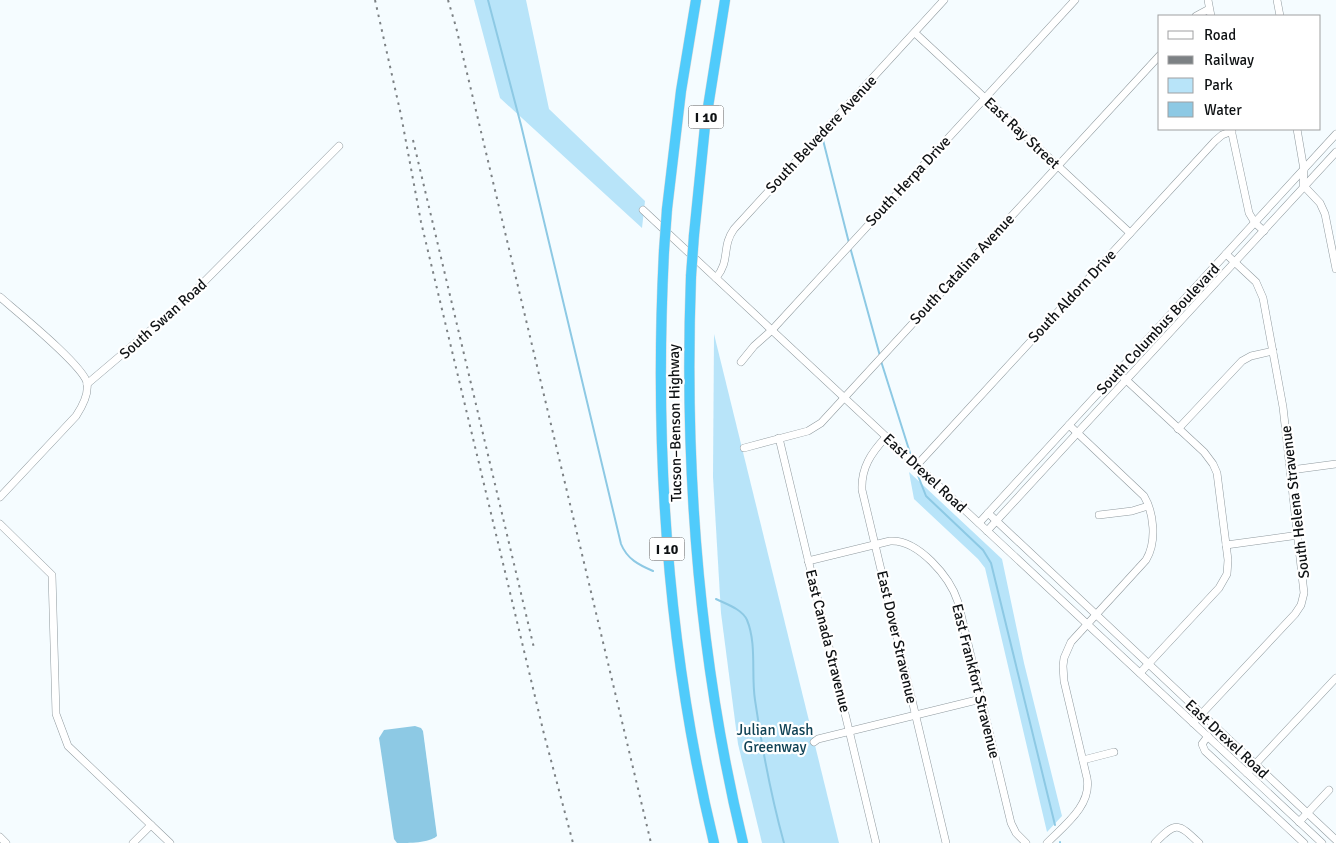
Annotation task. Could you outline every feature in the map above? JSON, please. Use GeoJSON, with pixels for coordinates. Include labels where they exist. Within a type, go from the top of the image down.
{"type":"FeatureCollection","features":[{"type":"Feature","properties":{"kind":"highway","name":"Tucson–Benson Highway"},"geometry":{"type":"LineString","coordinates":[[696,0],[680,91],[667,209],[660,391],[662,484],[673,611],[686,703],[714,843]]}},
{"type":"Feature","properties":{"kind":"highway","name":"Tucson–Benson Highway"},"geometry":{"type":"LineString","coordinates":[[725,0],[704,126],[691,276],[688,399],[691,494],[697,566],[711,680],[734,804],[744,843]]}},
{"type":"Feature","properties":{"kind":"street","name":"South Belvedere Avenue"},"geometry":{"type":"LineString","coordinates":[[716,278],[725,264],[727,241],[734,229],[944,0]]}},
{"type":"Feature","properties":{"kind":"street","name":"South Herpa Drive"},"geometry":{"type":"LineString","coordinates":[[741,362],[1075,0]]}},
{"type":"Feature","properties":{"kind":"street"},"geometry":{"type":"LineString","coordinates":[[1208,0],[1210,12]]}},
{"type":"Feature","properties":{"kind":"street"},"geometry":{"type":"LineString","coordinates":[[1277,0],[1280,15]]}},
{"type":"Feature","properties":{"kind":"street","name":"East Ray Street"},"geometry":{"type":"LineString","coordinates":[[915,32],[1130,233]]}},
{"type":"Feature","properties":{"kind":"street","name":"South Catalina Avenue"},"geometry":{"type":"LineString","coordinates":[[744,448],[808,431],[816,426],[1158,57]]}},
{"type":"Feature","properties":{"kind":"street"},"geometry":{"type":"LineString","coordinates":[[1231,130],[1247,207],[1255,223],[1264,231]]}},
{"type":"Feature","properties":{"kind":"street","name":"South Aldorn Drive"},"geometry":{"type":"LineString","coordinates":[[916,465],[1215,141],[1231,130]]}},
{"type":"Feature","properties":{"kind":"street"},"geometry":{"type":"LineString","coordinates":[[1298,130],[1304,170],[1304,187],[1320,204],[1325,214],[1336,269]]}},
{"type":"Feature","properties":{"kind":"street","name":"South Columbus Boulevard"},"geometry":{"type":"LineString","coordinates":[[979,523],[1336,134]]}},
{"type":"Feature","properties":{"kind":"street","name":"South Swan Road"},"geometry":{"type":"LineString","coordinates":[[87,384],[185,301],[339,146]]}},
{"type":"Feature","properties":{"kind":"street","name":"South Columbus Boulevard"},"geometry":{"type":"LineString","coordinates":[[987,531],[1336,152]]}},
{"type":"Feature","properties":{"kind":"street","name":"East Drexel Road"},"geometry":{"type":"LineString","coordinates":[[643,210],[1322,843]]}},
{"type":"Feature","properties":{"kind":"street","name":"South Helena Stravenue"},"geometry":{"type":"LineString","coordinates":[[1193,723],[1295,614],[1301,605],[1305,587],[1283,407],[1262,293],[1252,278],[1226,254]]}},
{"type":"Feature","properties":{"kind":"street"},"geometry":{"type":"LineString","coordinates":[[0,297],[75,364],[84,376],[87,384],[84,400],[76,416],[0,497]]}},
{"type":"Feature","properties":{"kind":"street"},"geometry":{"type":"LineString","coordinates":[[1178,429],[1242,361],[1251,356],[1273,351]]}},
{"type":"Feature","properties":{"kind":"street"},"geometry":{"type":"LineString","coordinates":[[1118,372],[1206,454],[1216,469],[1228,565],[1227,574],[1222,584],[1140,673]]}},
{"type":"Feature","properties":{"kind":"street"},"geometry":{"type":"LineString","coordinates":[[1047,843],[1079,810],[1085,800],[1088,783],[1064,682],[1063,666],[1066,652],[1071,642],[1142,565],[1149,555],[1153,539],[1148,506],[1144,496],[1069,425]]}},
{"type":"Feature","properties":{"kind":"street","name":"East Dover Stravenue"},"geometry":{"type":"LineString","coordinates":[[886,437],[869,457],[862,476],[863,497],[946,843]]}},
{"type":"Feature","properties":{"kind":"street","name":"East Canada Stravenue"},"geometry":{"type":"LineString","coordinates":[[779,438],[876,843]]}},
{"type":"Feature","properties":{"kind":"street"},"geometry":{"type":"LineString","coordinates":[[1291,470],[1336,464]]}},
{"type":"Feature","properties":{"kind":"street"},"geometry":{"type":"LineString","coordinates":[[1099,515],[1132,511],[1148,506]]}},
{"type":"Feature","properties":{"kind":"street","name":"East Drexel Road"},"geometry":{"type":"LineString","coordinates":[[988,513],[1336,840]]}},
{"type":"Feature","properties":{"kind":"street"},"geometry":{"type":"LineString","coordinates":[[0,524],[52,575],[56,714],[68,746],[170,843]]}},
{"type":"Feature","properties":{"kind":"street"},"geometry":{"type":"LineString","coordinates":[[1226,545],[1299,536]]}},
{"type":"Feature","properties":{"kind":"street","name":"East Frankfort Stravenue"},"geometry":{"type":"LineString","coordinates":[[808,561],[896,541],[910,545],[933,564],[947,580],[958,602],[1011,822],[1016,833],[1026,843]]}},
{"type":"Feature","properties":{"kind":"street"},"geometry":{"type":"LineString","coordinates":[[1247,773],[1336,678]]}},
{"type":"Feature","properties":{"kind":"street"},"geometry":{"type":"LineString","coordinates":[[814,742],[818,739],[850,730],[981,699]]}},
{"type":"Feature","properties":{"kind":"street","name":"East Drexel Road"},"geometry":{"type":"LineString","coordinates":[[1208,736],[1202,744],[1205,751],[1304,843]]}},
{"type":"Feature","properties":{"kind":"street"},"geometry":{"type":"LineString","coordinates":[[1083,760],[1114,752]]}},
{"type":"Feature","properties":{"kind":"street"},"geometry":{"type":"LineString","coordinates":[[1299,822],[1329,790]]}},
{"type":"Feature","properties":{"kind":"street"},"geometry":{"type":"LineString","coordinates":[[133,843],[151,825]]}},
{"type":"Feature","properties":{"kind":"street"},"geometry":{"type":"LineString","coordinates":[[1155,843],[1168,830],[1176,827],[1184,829],[1199,843]]}},
{"type":"Feature","properties":{"kind":"street"},"geometry":{"type":"LineString","coordinates":[[0,837],[6,843]]}},
{"type":"Feature","properties":{"kind":"green space"},"geometry":{"type":"Polygon","coordinates":[[[474,0],[526,0],[549,109],[645,201],[642,228],[500,98],[474,0]]]}},
{"type":"Feature","properties":{"kind":"green space","name":"Julian Wash Greenway"},"geometry":{"type":"Polygon","coordinates":[[[714,334],[839,843],[762,843],[738,744],[721,613],[713,477],[714,334]]]}},
{"type":"Feature","properties":{"kind":"green space"},"geometry":{"type":"Polygon","coordinates":[[[909,472],[1002,559],[1024,663],[1062,816],[1047,832],[985,568],[978,559],[914,499],[909,472]]]}},
{"type":"Feature","properties":{"kind":"water"},"geometry":{"type":"Polygon","coordinates":[[[415,726],[423,731],[437,836],[413,843],[397,843],[394,839],[379,738],[384,730],[415,726]]]}},
{"type":"Feature","properties":{"kind":"waterway"},"geometry":{"type":"LineString","coordinates":[[488,0],[521,125],[621,544],[634,561],[653,571]]}},
{"type":"Feature","properties":{"kind":"waterway"},"geometry":{"type":"LineString","coordinates":[[822,136],[849,243]]}},
{"type":"Feature","properties":{"kind":"waterway"},"geometry":{"type":"LineString","coordinates":[[850,247],[880,356]]}},
{"type":"Feature","properties":{"kind":"waterway"},"geometry":{"type":"LineString","coordinates":[[881,361],[911,456]]}},
{"type":"Feature","properties":{"kind":"waterway"},"geometry":{"type":"LineString","coordinates":[[915,468],[926,496],[983,550],[991,563],[1055,825]]}},
{"type":"Feature","properties":{"kind":"waterway"},"geometry":{"type":"LineString","coordinates":[[716,599],[733,607],[745,616],[750,629],[758,718],[771,790],[784,843]]}},
{"type":"Feature","properties":{"kind":"railway"},"geometry":{"type":"LineString","coordinates":[[375,0],[401,115],[421,222],[544,734],[573,843]]}},
{"type":"Feature","properties":{"kind":"railway"},"geometry":{"type":"LineString","coordinates":[[448,0],[651,843]]}},
{"type":"Feature","properties":{"kind":"railway"},"geometry":{"type":"LineString","coordinates":[[413,140],[534,648]]}}]}
